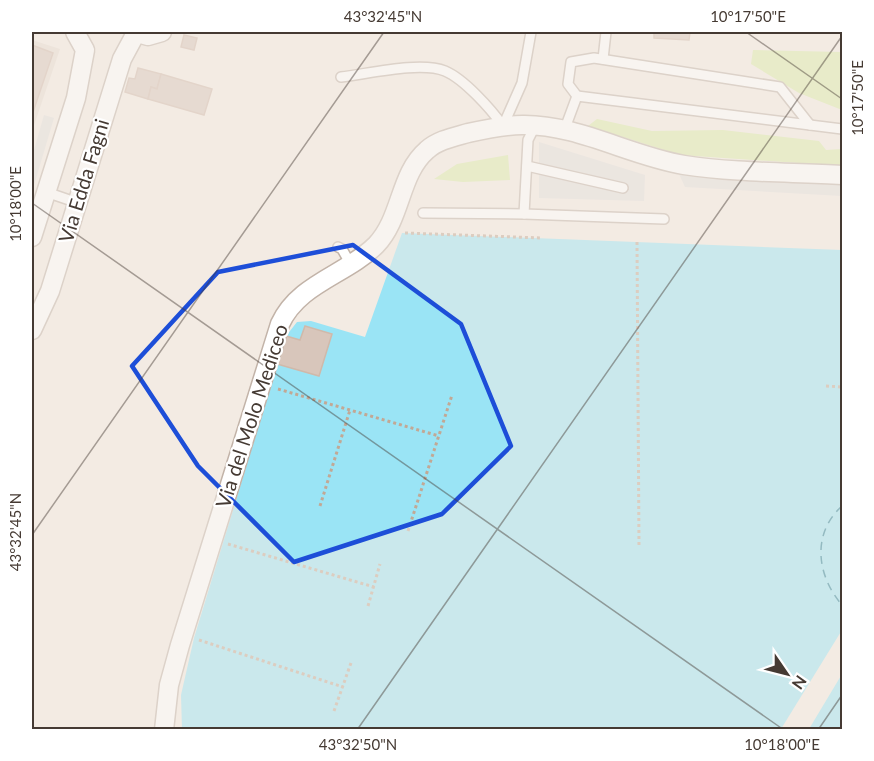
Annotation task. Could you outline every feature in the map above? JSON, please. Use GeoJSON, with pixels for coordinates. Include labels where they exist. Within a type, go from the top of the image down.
{"type":"FeatureCollection","features":[{"type":"Feature","properties":{"kind":"street","name":"Via Edda Fagni"},"geometry":{"type":"LineString","coordinates":[[32,237],[76,98],[84,62],[85,50],[75,32]]}},
{"type":"Feature","properties":{"kind":"street","name":"Via Edda Fagni"},"geometry":{"type":"LineString","coordinates":[[32,330],[50,291],[122,59],[135,32]]}},
{"type":"Feature","properties":{"kind":"street"},"geometry":{"type":"LineString","coordinates":[[135,32],[148,36],[162,32]]}},
{"type":"Feature","properties":{"kind":"street","name":"Via del Molo Mediceo"},"geometry":{"type":"LineString","coordinates":[[164,729],[169,685],[180,645],[280,324],[286,312],[301,295],[375,246],[388,232],[410,175],[428,149],[452,138],[503,126],[535,126],[564,131],[685,165],[843,175]]}},
{"type":"Feature","properties":{"kind":"lane"},"geometry":{"type":"LineString","coordinates":[[341,77],[426,68],[445,71],[471,91],[503,126],[522,82],[531,32]]}},
{"type":"Feature","properties":{"kind":"lane"},"geometry":{"type":"LineString","coordinates":[[603,59],[606,32]]}},
{"type":"Feature","properties":{"kind":"lane"},"geometry":{"type":"LineString","coordinates":[[810,125],[780,87],[603,59],[594,58],[571,62],[568,84],[577,96],[810,125],[843,129]]}},
{"type":"Feature","properties":{"kind":"lane"},"geometry":{"type":"LineString","coordinates":[[564,131],[577,96]]}},
{"type":"Feature","properties":{"kind":"lane"},"geometry":{"type":"LineString","coordinates":[[524,214],[528,140],[535,126]]}},
{"type":"Feature","properties":{"kind":"lane"},"geometry":{"type":"LineString","coordinates":[[526,166],[622,188]]}},
{"type":"Feature","properties":{"kind":"lane"},"geometry":{"type":"LineString","coordinates":[[46,192],[78,202]]}},
{"type":"Feature","properties":{"kind":"lane"},"geometry":{"type":"LineString","coordinates":[[423,213],[664,219]]}},
{"type":"Feature","properties":{"kind":"lane"},"geometry":{"type":"LineString","coordinates":[[338,247],[342,249],[350,263]]}},
{"type":"Feature","properties":{"kind":"path"},"geometry":{"type":"LineString","coordinates":[[405,233],[542,238]]}},
{"type":"Feature","properties":{"kind":"path"},"geometry":{"type":"LineString","coordinates":[[637,242],[639,546]]}},
{"type":"Feature","properties":{"kind":"path"},"geometry":{"type":"LineString","coordinates":[[271,386],[439,436]]}},
{"type":"Feature","properties":{"kind":"path"},"geometry":{"type":"LineString","coordinates":[[826,386],[843,387]]}},
{"type":"Feature","properties":{"kind":"path"},"geometry":{"type":"LineString","coordinates":[[408,531],[452,395]]}},
{"type":"Feature","properties":{"kind":"path"},"geometry":{"type":"LineString","coordinates":[[320,506],[350,410]]}},
{"type":"Feature","properties":{"kind":"path"},"geometry":{"type":"LineString","coordinates":[[222,542],[374,586]]}},
{"type":"Feature","properties":{"kind":"path"},"geometry":{"type":"LineString","coordinates":[[368,606],[380,564]]}},
{"type":"Feature","properties":{"kind":"path"},"geometry":{"type":"LineString","coordinates":[[194,638],[343,687]]}},
{"type":"Feature","properties":{"kind":"path"},"geometry":{"type":"LineString","coordinates":[[334,711],[352,660]]}},
{"type":"Feature","properties":{"kind":"highlighted area"},"geometry":{"type":"Polygon","coordinates":[[[353,245],[461,324],[511,446],[442,514],[294,562],[198,466],[132,366],[218,272],[353,245]]]}},
{"type":"Feature","properties":{"kind":"shaded area"},"geometry":{"type":"Polygon","coordinates":[[[32,40],[60,49],[32,131],[32,40]]]}},
{"type":"Feature","properties":{"kind":"shaded area"},"geometry":{"type":"Polygon","coordinates":[[[44,115],[54,118],[32,192],[32,157],[44,115]]]}},
{"type":"Feature","properties":{"kind":"shaded area"},"geometry":{"type":"Polygon","coordinates":[[[539,142],[645,175],[644,201],[539,198],[539,142]]]}},
{"type":"Feature","properties":{"kind":"shaded area"},"geometry":{"type":"Polygon","coordinates":[[[679,174],[842,184],[842,196],[685,187],[679,174]]]}},
{"type":"Feature","properties":{"kind":"green space"},"geometry":{"type":"Polygon","coordinates":[[[753,50],[842,52],[842,110],[799,93],[751,64],[753,50]]]}},
{"type":"Feature","properties":{"kind":"green space"},"geometry":{"type":"Polygon","coordinates":[[[597,119],[652,131],[723,130],[819,141],[826,150],[842,149],[842,166],[680,155],[588,126],[597,119]]]}},
{"type":"Feature","properties":{"kind":"green space"},"geometry":{"type":"Polygon","coordinates":[[[508,155],[510,180],[463,182],[434,179],[457,164],[508,155]]]}},
{"type":"Feature","properties":{"kind":"water"},"geometry":{"type":"Polygon","coordinates":[[[402,233],[842,250],[842,729],[182,730],[181,695],[194,638],[286,336],[297,322],[311,321],[365,337],[402,233]]]}},
{"type":"Feature","properties":{"kind":"pier"},"geometry":{"type":"Polygon","coordinates":[[[842,630],[842,674],[809,729],[781,729],[842,630]]]}},
{"type":"Feature","properties":{"kind":"building"},"geometry":{"type":"Polygon","coordinates":[[[654,32],[690,32],[689,40],[654,38],[654,32]]]}},
{"type":"Feature","properties":{"kind":"building"},"geometry":{"type":"Polygon","coordinates":[[[184,35],[197,38],[194,50],[181,47],[184,35]]]}},
{"type":"Feature","properties":{"kind":"building"},"geometry":{"type":"Polygon","coordinates":[[[32,45],[53,53],[32,115],[32,45]]]}},
{"type":"Feature","properties":{"kind":"building"},"geometry":{"type":"Polygon","coordinates":[[[138,68],[161,74],[157,89],[151,87],[148,99],[125,92],[129,78],[135,79],[138,68]]]}},
{"type":"Feature","properties":{"kind":"building"},"geometry":{"type":"Polygon","coordinates":[[[161,74],[212,89],[204,115],[148,99],[151,87],[157,89],[161,74]]]}},
{"type":"Feature","properties":{"kind":"building"},"geometry":{"type":"Polygon","coordinates":[[[305,326],[332,334],[319,376],[277,364],[286,336],[300,340],[305,326]]]}},
{"type":"Feature","properties":{"kind":"ferry route"},"geometry":{"type":"LineString","coordinates":[[842,506],[825,529],[821,555],[827,581],[842,605]]}}]}
